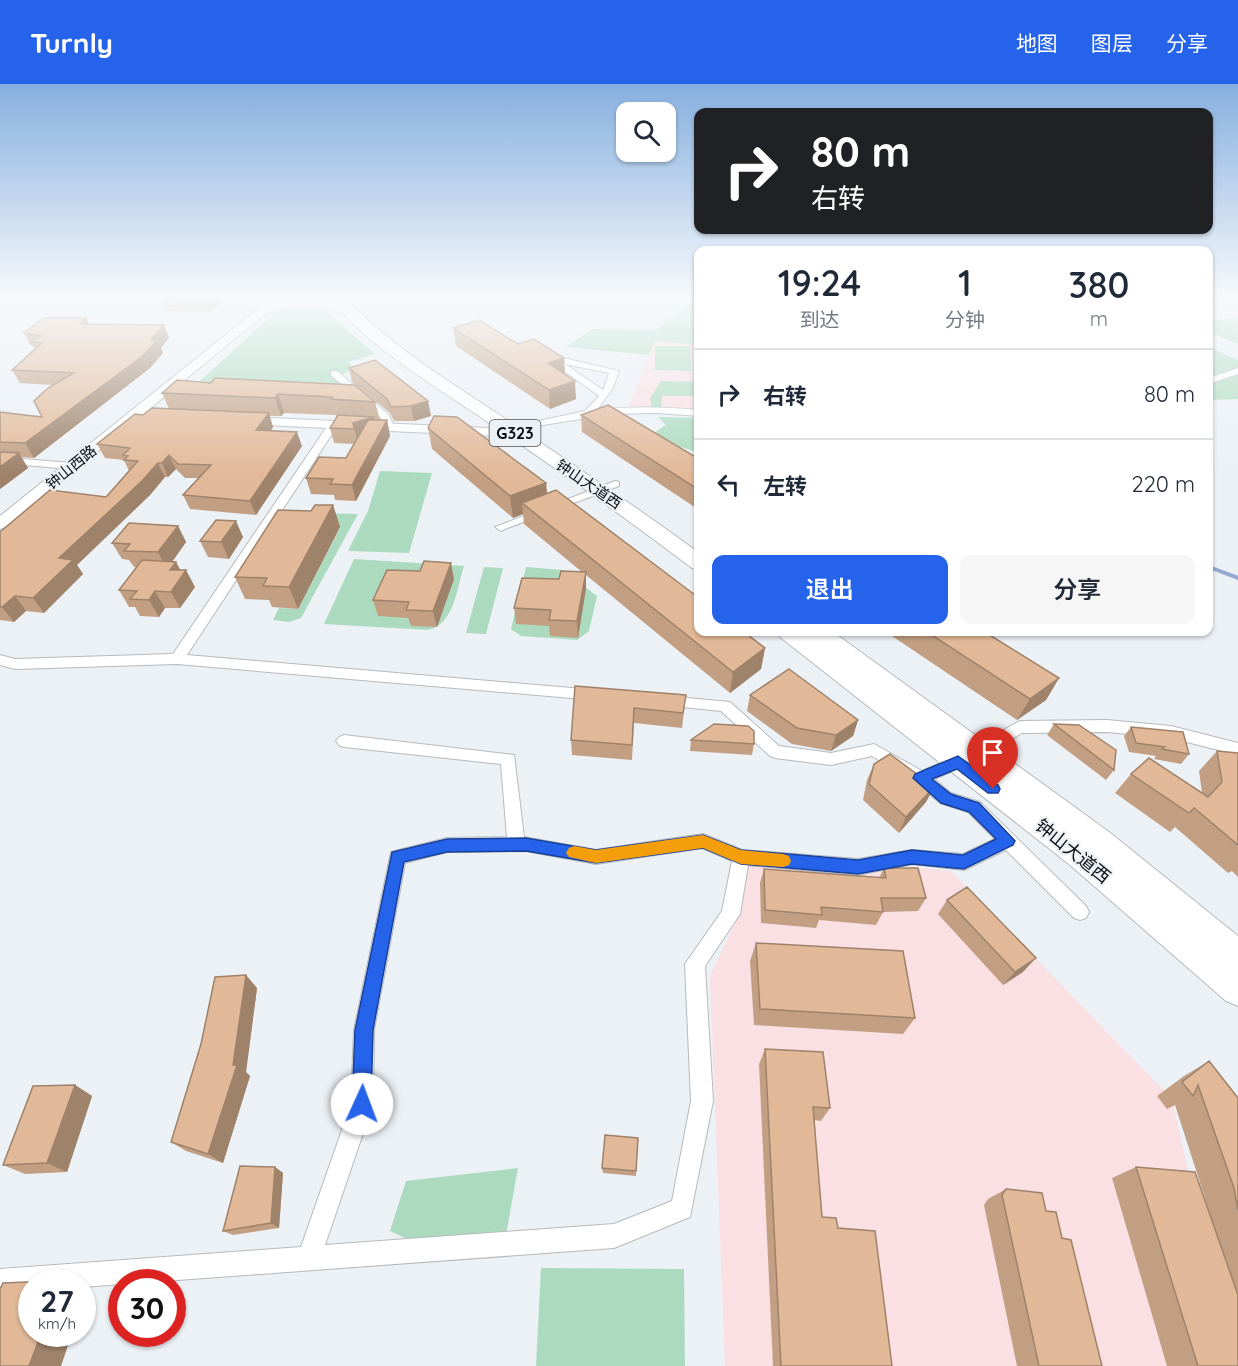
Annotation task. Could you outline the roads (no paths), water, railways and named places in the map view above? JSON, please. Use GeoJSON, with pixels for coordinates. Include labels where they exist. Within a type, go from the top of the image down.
{"type":"FeatureCollection","features":[{"type":"Feature","properties":{"kind":"highway","name":"钟山大道西"},"geometry":{"type":"LineString","coordinates":[[405,356],[430,375],[694,540]]}},
{"type":"Feature","properties":{"kind":"highway","name":"钟山大道西"},"geometry":{"type":"LineString","coordinates":[[607,487],[694,559]]}},
{"type":"Feature","properties":{"kind":"highway","name":"钟山大道西"},"geometry":{"type":"LineString","coordinates":[[794,636],[967,756],[1099,841],[1238,956]]}},
{"type":"Feature","properties":{"kind":"highway","name":"钟山大道西"},"geometry":{"type":"LineString","coordinates":[[823,636],[967,756],[1080,856],[1238,990]]}},
{"type":"Feature","properties":{"kind":"main road","name":"钟山西路"},"geometry":{"type":"LineString","coordinates":[[0,511],[64,466],[199,356]]}},
{"type":"Feature","properties":{"kind":"main road","name":"钟山西路"},"geometry":{"type":"LineString","coordinates":[[127,416],[174,388],[212,356]]}},
{"type":"Feature","properties":{"kind":"main road","name":"钟山西路"},"geometry":{"type":"LineString","coordinates":[[0,524],[64,466]]}},
{"type":"Feature","properties":{"kind":"street"},"geometry":{"type":"LineString","coordinates":[[590,412],[604,395],[613,384],[614,371],[564,361],[556,362],[604,395]]}},
{"type":"Feature","properties":{"kind":"street"},"geometry":{"type":"LineString","coordinates":[[1213,380],[1238,371]]}},
{"type":"Feature","properties":{"kind":"street"},"geometry":{"type":"LineString","coordinates":[[334,373],[386,417],[389,427]]}},
{"type":"Feature","properties":{"kind":"street"},"geometry":{"type":"LineString","coordinates":[[340,397],[364,398]]}},
{"type":"Feature","properties":{"kind":"street"},"geometry":{"type":"LineString","coordinates":[[235,420],[521,430],[564,416],[590,412],[614,410],[694,413]]}},
{"type":"Feature","properties":{"kind":"street"},"geometry":{"type":"LineString","coordinates":[[127,416],[148,417]]}},
{"type":"Feature","properties":{"kind":"street"},"geometry":{"type":"LineString","coordinates":[[177,659],[333,425]]}},
{"type":"Feature","properties":{"kind":"street"},"geometry":{"type":"LineString","coordinates":[[0,460],[64,466]]}},
{"type":"Feature","properties":{"kind":"street"},"geometry":{"type":"LineString","coordinates":[[501,527],[607,487]]}},
{"type":"Feature","properties":{"kind":"street"},"geometry":{"type":"LineString","coordinates":[[0,660],[15,663],[177,659],[612,697]]}},
{"type":"Feature","properties":{"kind":"street"},"geometry":{"type":"LineString","coordinates":[[647,699],[725,706],[776,752],[831,759],[874,750],[921,778],[946,798],[974,807],[1080,912]]}},
{"type":"Feature","properties":{"kind":"street"},"geometry":{"type":"LineString","coordinates":[[921,778],[1020,727],[1107,726],[1171,732],[1228,748],[1238,748]]}},
{"type":"Feature","properties":{"kind":"street"},"geometry":{"type":"LineString","coordinates":[[344,741],[508,759],[516,845]]}},
{"type":"Feature","properties":{"kind":"street"},"geometry":{"type":"LineString","coordinates":[[308,1260],[362,1104],[364,1030],[397,857],[447,845],[516,845],[596,856],[703,842],[741,857],[858,867],[912,857],[964,862],[1008,841]]}},
{"type":"Feature","properties":{"kind":"street"},"geometry":{"type":"LineString","coordinates":[[0,1281],[614,1236],[682,1209],[702,1101],[695,964],[731,914],[741,857]]}},
{"type":"Feature","properties":{"kind":"waterway"},"geometry":{"type":"LineString","coordinates":[[1213,569],[1238,578]]}}]}
